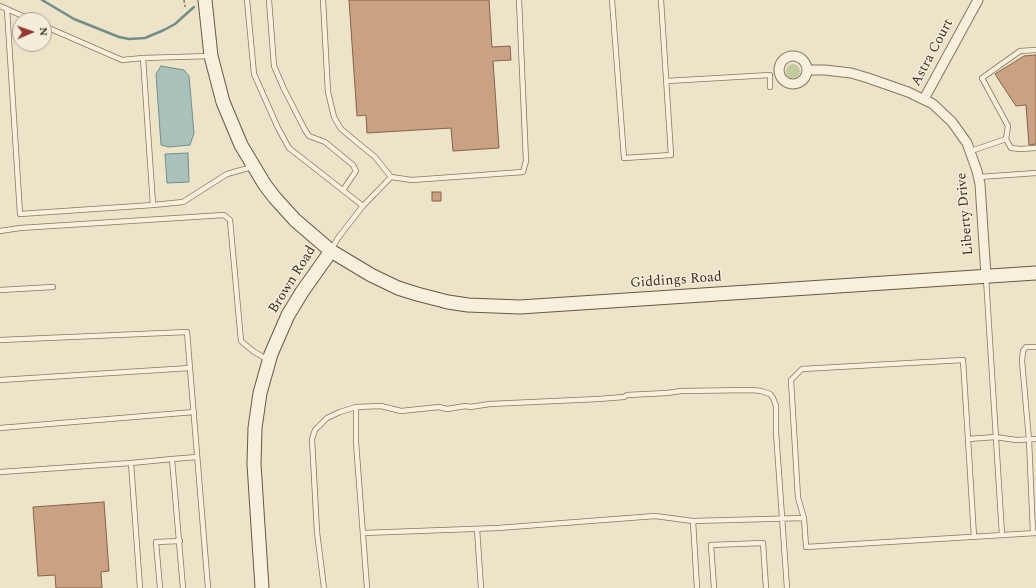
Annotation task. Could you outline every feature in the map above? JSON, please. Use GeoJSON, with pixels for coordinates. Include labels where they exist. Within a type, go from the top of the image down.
{"type":"FeatureCollection","features":[{"type":"Feature","properties":{"kind":"main road","name":"Brown Road"},"geometry":{"type":"LineString","coordinates":[[205,0],[211,56],[226,110],[238,140],[268,190],[308,233],[331,251],[292,307],[280,331],[269,361],[258,405],[254,446],[254,473],[262,588]]}},
{"type":"Feature","properties":{"kind":"main road","name":"Giddings Road"},"geometry":{"type":"LineString","coordinates":[[331,251],[371,275],[408,291],[448,302],[492,307],[561,306],[1036,273]]}},
{"type":"Feature","properties":{"kind":"street","name":"Astra Court"},"geometry":{"type":"LineString","coordinates":[[924,99],[978,0]]}},
{"type":"Feature","properties":{"kind":"street","name":"Liberty Drive"},"geometry":{"type":"LineString","coordinates":[[808,70],[841,72],[860,76],[908,92],[924,99],[941,110],[952,122],[962,135],[971,151],[979,177],[986,276]]}},
{"type":"Feature","properties":{"kind":"lane"},"geometry":{"type":"LineString","coordinates":[[247,0],[254,74],[278,128],[289,148],[363,206]]}},
{"type":"Feature","properties":{"kind":"lane"},"geometry":{"type":"LineString","coordinates":[[269,0],[274,66],[284,89],[309,136],[324,142],[353,165],[356,171],[343,190]]}},
{"type":"Feature","properties":{"kind":"lane"},"geometry":{"type":"LineString","coordinates":[[323,0],[328,92],[334,116],[341,129],[375,157],[391,177],[412,180],[522,172],[526,161],[520,0]]}},
{"type":"Feature","properties":{"kind":"lane"},"geometry":{"type":"LineString","coordinates":[[612,0],[624,158],[671,155],[661,0]]}},
{"type":"Feature","properties":{"kind":"lane"},"geometry":{"type":"LineString","coordinates":[[0,6],[14,12]]}},
{"type":"Feature","properties":{"kind":"lane"},"geometry":{"type":"LineString","coordinates":[[7,9],[20,214],[183,202],[227,174],[253,167]]}},
{"type":"Feature","properties":{"kind":"lane"},"geometry":{"type":"LineString","coordinates":[[52,29],[122,60],[211,56]]}},
{"type":"Feature","properties":{"kind":"lane"},"geometry":{"type":"LineString","coordinates":[[1036,50],[1020,51],[982,78],[1008,126],[1006,140],[1011,148],[1036,148]]}},
{"type":"Feature","properties":{"kind":"lane"},"geometry":{"type":"LineString","coordinates":[[143,58],[153,205]]}},
{"type":"Feature","properties":{"kind":"lane"},"geometry":{"type":"LineString","coordinates":[[667,81],[770,75],[770,88]]}},
{"type":"Feature","properties":{"kind":"lane"},"geometry":{"type":"LineString","coordinates":[[971,151],[1006,140]]}},
{"type":"Feature","properties":{"kind":"lane"},"geometry":{"type":"LineString","coordinates":[[979,177],[1036,173]]}},
{"type":"Feature","properties":{"kind":"lane"},"geometry":{"type":"LineString","coordinates":[[331,251],[338,238],[363,206],[391,177]]}},
{"type":"Feature","properties":{"kind":"lane"},"geometry":{"type":"LineString","coordinates":[[0,231],[20,228],[224,215],[230,220],[241,341],[269,361]]}},
{"type":"Feature","properties":{"kind":"lane"},"geometry":{"type":"LineString","coordinates":[[986,276],[1002,535]]}},
{"type":"Feature","properties":{"kind":"lane"},"geometry":{"type":"LineString","coordinates":[[0,290],[53,287]]}},
{"type":"Feature","properties":{"kind":"lane"},"geometry":{"type":"LineString","coordinates":[[0,340],[187,332],[208,588]]}},
{"type":"Feature","properties":{"kind":"lane"},"geometry":{"type":"LineString","coordinates":[[974,537],[963,360],[802,369],[791,380],[798,498],[804,518],[806,547],[974,537],[1035,533],[1022,360],[1026,347],[1036,347]]}},
{"type":"Feature","properties":{"kind":"lane"},"geometry":{"type":"LineString","coordinates":[[0,380],[190,368]]}},
{"type":"Feature","properties":{"kind":"lane"},"geometry":{"type":"LineString","coordinates":[[324,588],[317,532],[312,439],[315,430],[327,418],[340,412],[356,407],[381,406],[401,411],[439,407],[447,409],[490,404],[598,399],[624,397],[627,395],[667,394],[681,391],[761,391],[770,394],[776,406],[776,432],[787,588]]}},
{"type":"Feature","properties":{"kind":"lane"},"geometry":{"type":"LineString","coordinates":[[356,407],[356,442],[367,588]]}},
{"type":"Feature","properties":{"kind":"lane"},"geometry":{"type":"LineString","coordinates":[[0,428],[194,412]]}},
{"type":"Feature","properties":{"kind":"lane"},"geometry":{"type":"LineString","coordinates":[[968,438],[996,437],[1016,440],[1036,439]]}},
{"type":"Feature","properties":{"kind":"lane"},"geometry":{"type":"LineString","coordinates":[[0,472],[197,457]]}},
{"type":"Feature","properties":{"kind":"lane"},"geometry":{"type":"LineString","coordinates":[[172,459],[183,588]]}},
{"type":"Feature","properties":{"kind":"lane"},"geometry":{"type":"LineString","coordinates":[[131,463],[140,588]]}},
{"type":"Feature","properties":{"kind":"lane"},"geometry":{"type":"LineString","coordinates":[[363,533],[477,529],[655,516],[693,521],[804,518]]}},
{"type":"Feature","properties":{"kind":"lane"},"geometry":{"type":"LineString","coordinates":[[693,521],[697,588]]}},
{"type":"Feature","properties":{"kind":"lane"},"geometry":{"type":"LineString","coordinates":[[477,529],[480,588]]}},
{"type":"Feature","properties":{"kind":"lane"},"geometry":{"type":"LineString","coordinates":[[160,588],[156,542],[180,540]]}},
{"type":"Feature","properties":{"kind":"lane"},"geometry":{"type":"LineString","coordinates":[[714,588],[711,545],[763,543],[766,588]]}},
{"type":"Feature","properties":{"kind":"path"},"geometry":{"type":"LineString","coordinates":[[184,0],[185,7]]}},
{"type":"Feature","properties":{"kind":"green space"},"geometry":{"type":"Polygon","coordinates":[[[793,64],[798,66],[800,71],[798,76],[793,78],[788,76],[786,71],[788,66],[793,64]]]}},
{"type":"Feature","properties":{"kind":"water"},"geometry":{"type":"Polygon","coordinates":[[[161,66],[184,70],[189,76],[194,133],[190,145],[169,147],[161,145],[156,74],[161,66]]]}},
{"type":"Feature","properties":{"kind":"water"},"geometry":{"type":"Polygon","coordinates":[[[188,153],[189,182],[167,183],[165,154],[188,153]]]}},
{"type":"Feature","properties":{"kind":"building"},"geometry":{"type":"Polygon","coordinates":[[[349,0],[489,0],[492,47],[510,46],[511,60],[493,61],[499,148],[453,151],[451,128],[367,133],[366,115],[357,116],[349,0]]]}},
{"type":"Feature","properties":{"kind":"building"},"geometry":{"type":"Polygon","coordinates":[[[1036,55],[1036,144],[1029,145],[1026,105],[1016,106],[995,74],[1024,56],[1036,55]]]}},
{"type":"Feature","properties":{"kind":"building"},"geometry":{"type":"Polygon","coordinates":[[[432,192],[441,192],[441,201],[432,201],[432,192]]]}},
{"type":"Feature","properties":{"kind":"building"},"geometry":{"type":"Polygon","coordinates":[[[104,502],[109,571],[101,572],[102,588],[56,588],[55,575],[38,576],[33,507],[104,502]]]}},
{"type":"Feature","properties":{"kind":"waterway"},"geometry":{"type":"LineString","coordinates":[[42,0],[74,19],[119,37],[129,39],[145,38],[164,30],[175,24],[194,7]]}}]}
